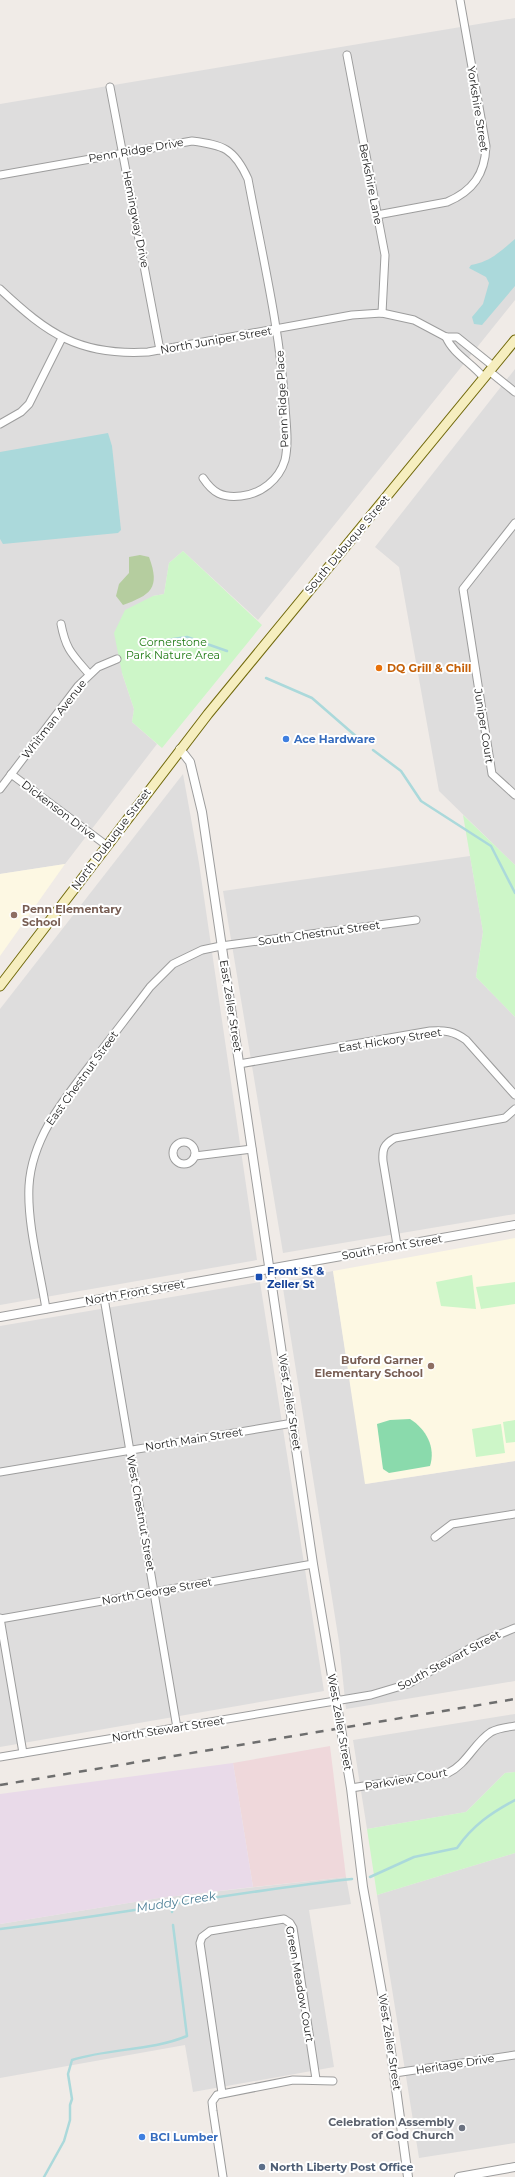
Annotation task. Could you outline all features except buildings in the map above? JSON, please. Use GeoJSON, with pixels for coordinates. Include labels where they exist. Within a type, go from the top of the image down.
{"type":"FeatureCollection","features":[{"type":"Feature","properties":{"kind":"main road","name":"South Dubuque Street"},"geometry":{"type":"LineString","coordinates":[[180,749],[515,340]]}},
{"type":"Feature","properties":{"kind":"main road","name":"North Dubuque Street"},"geometry":{"type":"LineString","coordinates":[[0,986],[180,749]]}},
{"type":"Feature","properties":{"kind":"street","name":"Yorkshire Street"},"geometry":{"type":"LineString","coordinates":[[377,214],[447,202],[458,197],[474,185],[483,167],[486,146],[460,0]]}},
{"type":"Feature","properties":{"kind":"street","name":"Berkshire Lane"},"geometry":{"type":"LineString","coordinates":[[348,55],[385,262],[382,313]]}},
{"type":"Feature","properties":{"kind":"street","name":"Hemingway Drive"},"geometry":{"type":"LineString","coordinates":[[110,87],[124,152],[160,350]]}},
{"type":"Feature","properties":{"kind":"street","name":"Penn Ridge Drive"},"geometry":{"type":"LineString","coordinates":[[0,175],[192,141],[219,144],[240,162],[248,179],[267,282]]}},
{"type":"Feature","properties":{"kind":"street","name":"Penn Ridge Place"},"geometry":{"type":"LineString","coordinates":[[203,478],[211,490],[234,497],[258,492],[269,484],[278,474],[285,460],[287,445],[282,362],[267,282]]}},
{"type":"Feature","properties":{"kind":"street","name":"North Juniper Street"},"geometry":{"type":"LineString","coordinates":[[0,289],[31,317],[62,338],[86,347],[117,352],[160,350],[277,330],[352,315],[382,313],[414,320],[446,336],[457,337],[489,372]]}},
{"type":"Feature","properties":{"kind":"street"},"geometry":{"type":"LineString","coordinates":[[446,336],[450,348],[474,366],[489,372],[515,392]]}},
{"type":"Feature","properties":{"kind":"street"},"geometry":{"type":"LineString","coordinates":[[0,424],[21,412],[29,404],[62,338]]}},
{"type":"Feature","properties":{"kind":"street","name":"Juniper Court"},"geometry":{"type":"LineString","coordinates":[[515,523],[464,584],[463,595],[492,774],[515,795]]}},
{"type":"Feature","properties":{"kind":"street"},"geometry":{"type":"LineString","coordinates":[[61,624],[65,644],[69,651],[89,674]]}},
{"type":"Feature","properties":{"kind":"street","name":"Whitman Avenue"},"geometry":{"type":"LineString","coordinates":[[0,789],[78,686],[98,667],[117,659]]}},
{"type":"Feature","properties":{"kind":"street","name":"East Zeller Street"},"geometry":{"type":"LineString","coordinates":[[180,749],[190,762],[202,812],[269,1268]]}},
{"type":"Feature","properties":{"kind":"street","name":"Dickenson Drive"},"geometry":{"type":"LineString","coordinates":[[11,774],[106,845]]}},
{"type":"Feature","properties":{"kind":"street","name":"South Chestnut Street"},"geometry":{"type":"LineString","coordinates":[[222,946],[416,920]]}},
{"type":"Feature","properties":{"kind":"street","name":"East Chestnut Street"},"geometry":{"type":"LineString","coordinates":[[46,1308],[31,1219],[29,1187],[31,1167],[45,1128],[80,1078],[164,971],[188,955],[222,946]]}},
{"type":"Feature","properties":{"kind":"street","name":"East Hickory Street"},"geometry":{"type":"LineString","coordinates":[[239,1064],[430,1032],[447,1031],[460,1035],[466,1040],[515,1095]]}},
{"type":"Feature","properties":{"kind":"street"},"geometry":{"type":"LineString","coordinates":[[397,1245],[382,1152],[387,1142],[395,1138],[505,1118],[515,1109]]}},
{"type":"Feature","properties":{"kind":"street"},"geometry":{"type":"LineString","coordinates":[[195,1156],[252,1149]]}},
{"type":"Feature","properties":{"kind":"street","name":"South Front Street"},"geometry":{"type":"LineString","coordinates":[[269,1268],[515,1225]]}},
{"type":"Feature","properties":{"kind":"street","name":"North Front Street"},"geometry":{"type":"LineString","coordinates":[[0,1317],[269,1268]]}},
{"type":"Feature","properties":{"kind":"street","name":"West Zeller Street"},"geometry":{"type":"LineString","coordinates":[[269,1268],[313,1564],[351,1788],[363,1887],[395,2073],[408,2177]]}},
{"type":"Feature","properties":{"kind":"street","name":"West Chestnut Street"},"geometry":{"type":"LineString","coordinates":[[104,1298],[178,1728]]}},
{"type":"Feature","properties":{"kind":"street","name":"North Main Street"},"geometry":{"type":"LineString","coordinates":[[0,1472],[293,1423]]}},
{"type":"Feature","properties":{"kind":"street"},"geometry":{"type":"LineString","coordinates":[[435,1537],[452,1524],[515,1514]]}},
{"type":"Feature","properties":{"kind":"street","name":"North George Street"},"geometry":{"type":"LineString","coordinates":[[0,1618],[313,1564]]}},
{"type":"Feature","properties":{"kind":"street"},"geometry":{"type":"LineString","coordinates":[[0,1618],[23,1753]]}},
{"type":"Feature","properties":{"kind":"street","name":"South Stewart Street"},"geometry":{"type":"LineString","coordinates":[[337,1701],[392,1690],[408,1684],[483,1641],[515,1628]]}},
{"type":"Feature","properties":{"kind":"street","name":"North Stewart Street"},"geometry":{"type":"LineString","coordinates":[[0,1757],[337,1701]]}},
{"type":"Feature","properties":{"kind":"street","name":"Parkview Court"},"geometry":{"type":"LineString","coordinates":[[351,1788],[448,1773],[458,1766],[490,1733],[501,1728],[515,1726]]}},
{"type":"Feature","properties":{"kind":"street","name":"Green Meadow Court"},"geometry":{"type":"LineString","coordinates":[[222,2093],[200,1943],[202,1937],[210,1931],[284,1919],[290,1923],[293,1928],[316,2079]]}},
{"type":"Feature","properties":{"kind":"street","name":"Heritage Drive"},"geometry":{"type":"LineString","coordinates":[[395,2073],[515,2055]]}},
{"type":"Feature","properties":{"kind":"street"},"geometry":{"type":"LineString","coordinates":[[223,2177],[212,2102],[217,2095],[293,2080],[316,2079],[333,2081]]}},
{"type":"Feature","properties":{"kind":"street"},"geometry":{"type":"LineString","coordinates":[[459,2177],[515,2167]]}},
{"type":"Feature","properties":{"kind":"shaded area"},"geometry":{"type":"Polygon","coordinates":[[[515,18],[515,300],[258,620],[183,551],[169,563],[164,594],[153,596],[122,673],[134,709],[132,722],[157,744],[65,864],[0,874],[0,104],[515,18]]]}},
{"type":"Feature","properties":{"kind":"shaded area"},"geometry":{"type":"Polygon","coordinates":[[[515,369],[515,865],[439,791],[399,567],[375,547],[515,369]]]}},
{"type":"Feature","properties":{"kind":"shaded area"},"geometry":{"type":"Polygon","coordinates":[[[183,774],[199,863],[257,1260],[0,1305],[0,1009],[183,774]]]}},
{"type":"Feature","properties":{"kind":"shaded area"},"geometry":{"type":"Polygon","coordinates":[[[470,856],[483,932],[476,977],[515,1017],[515,1214],[283,1253],[223,891],[470,856]]]}},
{"type":"Feature","properties":{"kind":"shaded area","name":"Penn Elementary School"},"geometry":{"type":"Polygon","coordinates":[[[65,864],[0,956],[0,874],[65,864]]]}},
{"type":"Feature","properties":{"kind":"shaded area","name":"Buford Garner Elementary School"},"geometry":{"type":"Polygon","coordinates":[[[515,1238],[515,1461],[365,1484],[333,1271],[515,1238]]]}},
{"type":"Feature","properties":{"kind":"shaded area"},"geometry":{"type":"Polygon","coordinates":[[[333,1271],[366,1484],[515,1461],[515,1681],[346,1709],[339,1642],[282,1282],[333,1271]]]}},
{"type":"Feature","properties":{"kind":"shaded area"},"geometry":{"type":"Polygon","coordinates":[[[260,1282],[324,1691],[0,1747],[0,1326],[260,1282]]]}},
{"type":"Feature","properties":{"kind":"shaded area"},"geometry":{"type":"Polygon","coordinates":[[[515,1714],[515,1772],[505,1773],[466,1812],[367,1829],[353,1740],[515,1714]]]}},
{"type":"Feature","properties":{"kind":"shaded area"},"geometry":{"type":"Polygon","coordinates":[[[330,1746],[346,1877],[253,1887],[233,1763],[330,1746]]]}},
{"type":"Feature","properties":{"kind":"shaded area"},"geometry":{"type":"Polygon","coordinates":[[[233,1763],[253,1887],[159,1898],[0,1924],[0,1794],[233,1763]]]}},
{"type":"Feature","properties":{"kind":"shaded area"},"geometry":{"type":"Polygon","coordinates":[[[515,1853],[515,2143],[419,2158],[377,1895],[515,1853]]]}},
{"type":"Feature","properties":{"kind":"shaded area"},"geometry":{"type":"Polygon","coordinates":[[[346,1877],[351,1904],[309,1910],[334,2067],[193,2092],[185,2045],[0,2078],[0,1924],[159,1898],[346,1877]]]}},
{"type":"Feature","properties":{"kind":"green space","name":"Cornerstone Park Nature Area"},"geometry":{"type":"Polygon","coordinates":[[[183,551],[262,625],[162,748],[132,722],[134,709],[122,673],[114,633],[125,610],[153,596],[164,594],[169,563],[183,551]]]}},
{"type":"Feature","properties":{"kind":"green space"},"geometry":{"type":"Polygon","coordinates":[[[140,555],[149,557],[154,577],[153,584],[151,589],[146,594],[123,605],[116,596],[119,584],[129,573],[129,557],[140,555]]]}},
{"type":"Feature","properties":{"kind":"green space"},"geometry":{"type":"Polygon","coordinates":[[[463,815],[515,865],[515,1017],[476,977],[483,932],[463,815]]]}},
{"type":"Feature","properties":{"kind":"green space"},"geometry":{"type":"Polygon","coordinates":[[[472,1275],[476,1309],[441,1306],[436,1282],[472,1275]]]}},
{"type":"Feature","properties":{"kind":"green space"},"geometry":{"type":"Polygon","coordinates":[[[515,1282],[515,1304],[481,1309],[476,1287],[515,1282]]]}},
{"type":"Feature","properties":{"kind":"green space"},"geometry":{"type":"Polygon","coordinates":[[[410,1419],[421,1428],[431,1445],[432,1459],[430,1466],[389,1473],[383,1469],[377,1424],[390,1420],[410,1419]]]}},
{"type":"Feature","properties":{"kind":"green space"},"geometry":{"type":"Polygon","coordinates":[[[515,1420],[515,1442],[506,1443],[503,1422],[515,1420]]]}},
{"type":"Feature","properties":{"kind":"green space"},"geometry":{"type":"Polygon","coordinates":[[[501,1424],[505,1453],[476,1457],[472,1429],[501,1424]]]}},
{"type":"Feature","properties":{"kind":"green space"},"geometry":{"type":"Polygon","coordinates":[[[515,1772],[515,1853],[377,1895],[367,1829],[466,1812],[505,1773],[515,1772]]]}},
{"type":"Feature","properties":{"kind":"water"},"geometry":{"type":"Polygon","coordinates":[[[515,239],[515,286],[482,325],[474,324],[472,317],[483,304],[489,283],[486,277],[469,268],[471,265],[490,259],[515,239]]]}},
{"type":"Feature","properties":{"kind":"water"},"geometry":{"type":"Polygon","coordinates":[[[108,433],[112,446],[121,530],[118,533],[3,544],[0,539],[0,452],[108,433]]]}},
{"type":"Feature","properties":{"kind":"waterway"},"geometry":{"type":"LineString","coordinates":[[146,643],[187,637],[227,651]]}},
{"type":"Feature","properties":{"kind":"waterway"},"geometry":{"type":"LineString","coordinates":[[266,678],[312,698],[358,738]]}},
{"type":"Feature","properties":{"kind":"waterway"},"geometry":{"type":"LineString","coordinates":[[373,750],[401,771],[421,801],[491,846],[515,893]]}},
{"type":"Feature","properties":{"kind":"waterway","name":"Muddy Creek"},"geometry":{"type":"LineString","coordinates":[[370,1877],[414,1857],[457,1848],[469,1833],[483,1820],[515,1800]]}},
{"type":"Feature","properties":{"kind":"waterway","name":"Muddy Creek"},"geometry":{"type":"LineString","coordinates":[[0,1929],[264,1890],[352,1879]]}},
{"type":"Feature","properties":{"kind":"waterway","name":"Muddy Creek"},"geometry":{"type":"LineString","coordinates":[[172,1904],[172,1912]]}},
{"type":"Feature","properties":{"kind":"waterway"},"geometry":{"type":"LineString","coordinates":[[44,2177],[64,2141],[70,2120],[70,2105],[72,2099],[68,2074],[72,2060],[101,2053],[145,2047],[173,2041],[187,2036],[173,1925]]}},
{"type":"Feature","properties":{"kind":"railway"},"geometry":{"type":"LineString","coordinates":[[0,1785],[515,1699]]}},
{"type":"Feature","properties":{"kind":"place","name":"DQ Grill & Chill"},"geometry":{"type":"Point","coordinates":[379,668]}},
{"type":"Feature","properties":{"kind":"place","name":"Ace Hardware"},"geometry":{"type":"Point","coordinates":[286,739]}},
{"type":"Feature","properties":{"kind":"place","name":"Penn Elementary School"},"geometry":{"type":"Point","coordinates":[14,915]}},
{"type":"Feature","properties":{"kind":"place","name":"Front St & Zeller St"},"geometry":{"type":"Point","coordinates":[259,1277]}},
{"type":"Feature","properties":{"kind":"place","name":"Buford Garner Elementary School"},"geometry":{"type":"Point","coordinates":[431,1366]}},
{"type":"Feature","properties":{"kind":"place","name":"Celebration Assembly of God Church"},"geometry":{"type":"Point","coordinates":[462,2128]}},
{"type":"Feature","properties":{"kind":"place","name":"BCI Lumber"},"geometry":{"type":"Point","coordinates":[142,2137]}},
{"type":"Feature","properties":{"kind":"place","name":"North Liberty Post Office"},"geometry":{"type":"Point","coordinates":[262,2167]}}]}
